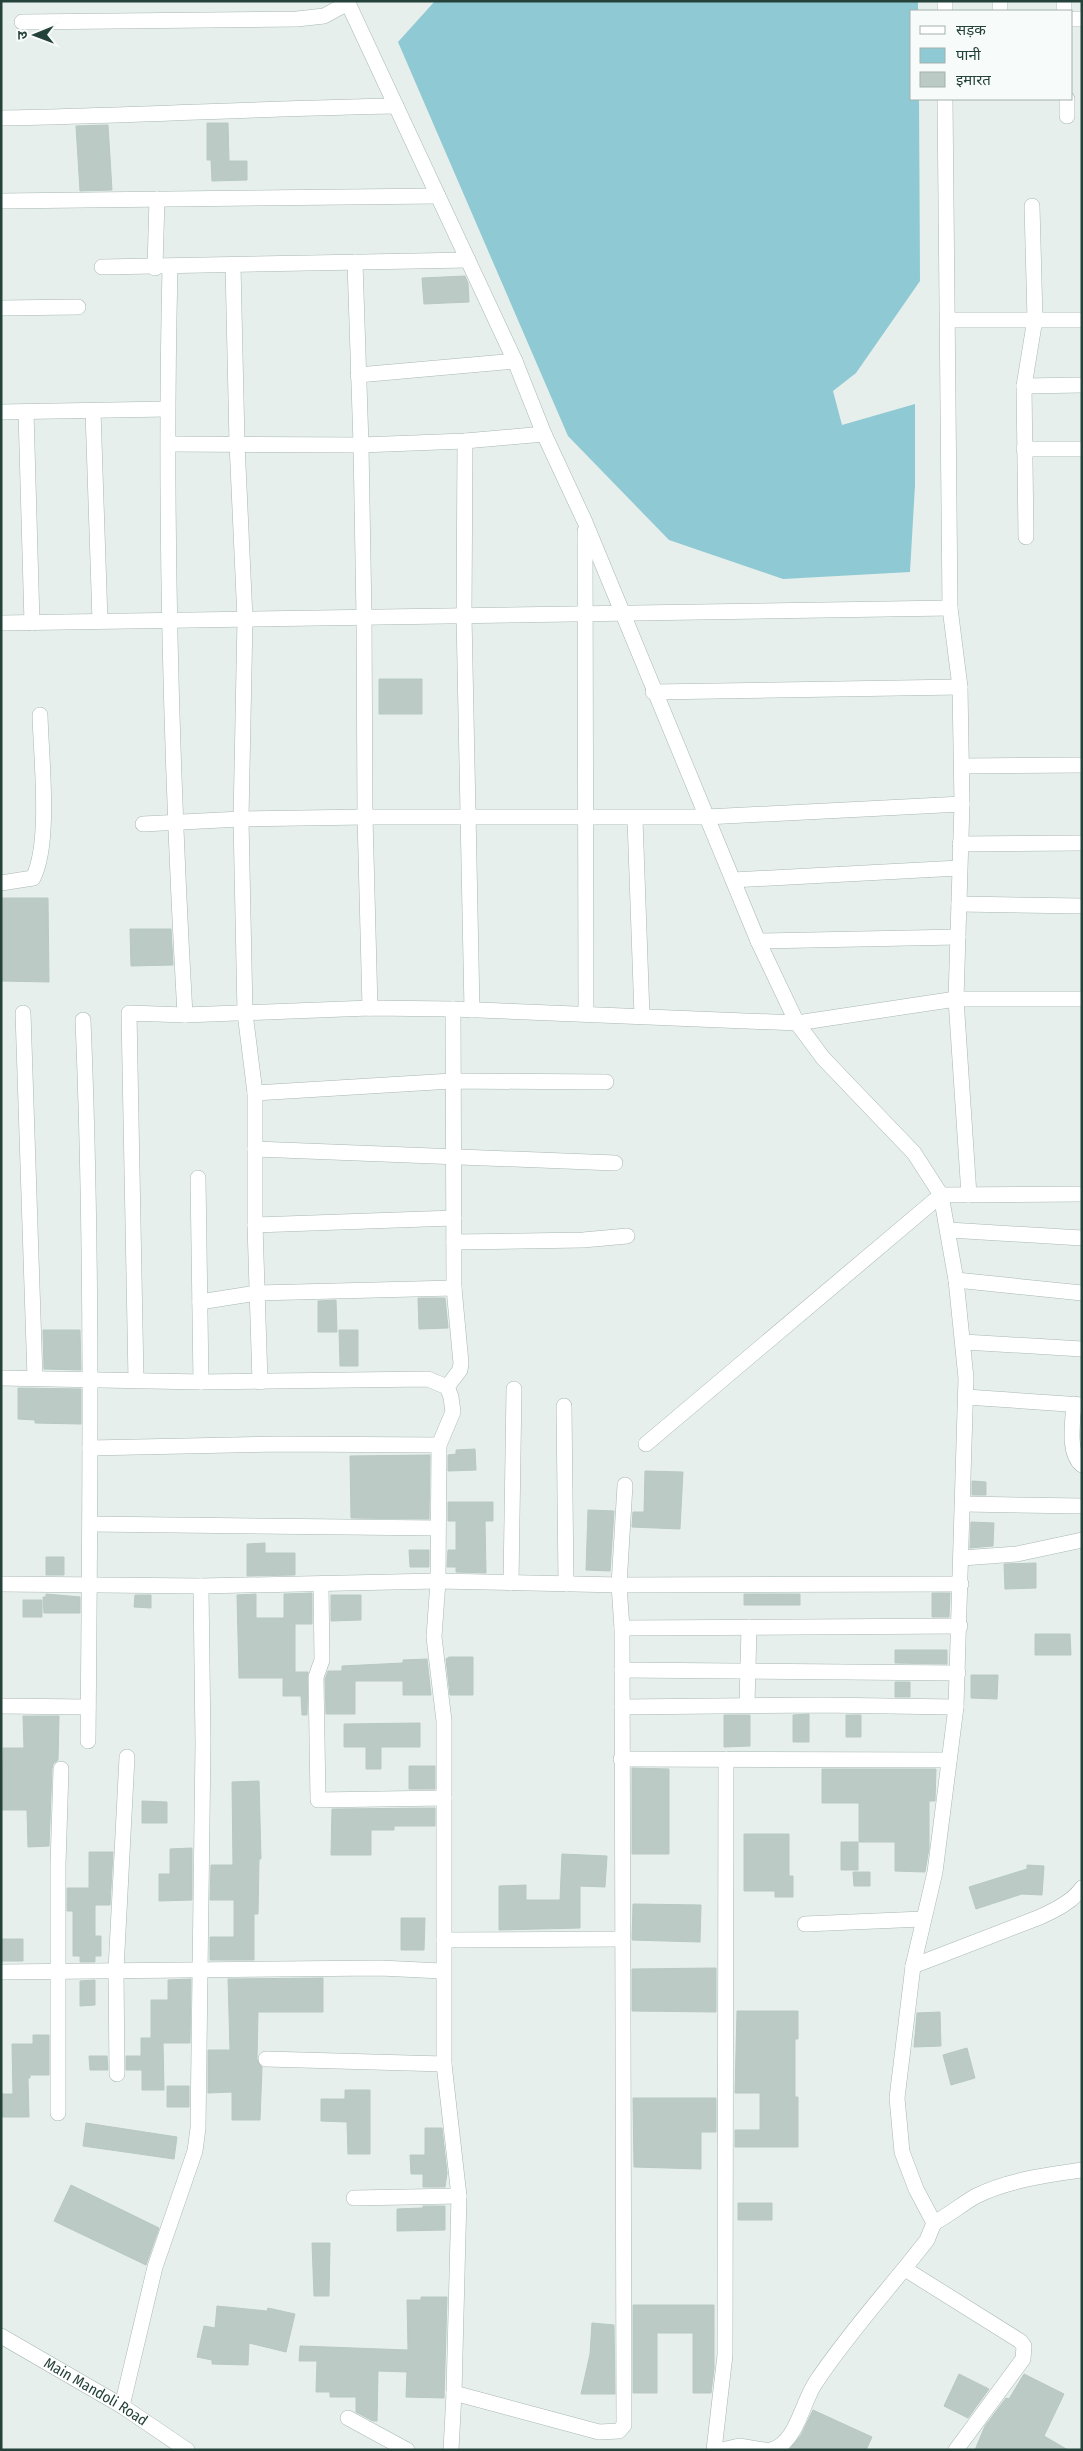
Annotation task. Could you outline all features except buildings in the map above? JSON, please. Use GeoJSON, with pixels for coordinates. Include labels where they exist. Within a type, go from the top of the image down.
{"type":"FeatureCollection","features":[{"type":"Feature","properties":{"kind":"street"},"geometry":{"type":"LineString","coordinates":[[22,22],[297,19],[324,16],[347,2],[515,361],[758,941],[797,1023],[823,1058],[914,1153],[941,1195],[949,1230],[964,1342],[966,1397],[958,1672],[956,1707],[935,1872],[913,1966],[897,2098],[902,2152],[916,2189],[934,2223]]}},
{"type":"Feature","properties":{"kind":"street"},"geometry":{"type":"LineString","coordinates":[[945,100],[950,608],[960,687],[962,766],[956,999],[969,1195]]}},
{"type":"Feature","properties":{"kind":"street"},"geometry":{"type":"LineString","coordinates":[[1067,100],[1067,116]]}},
{"type":"Feature","properties":{"kind":"street"},"geometry":{"type":"LineString","coordinates":[[1,118],[122,117],[281,108],[396,106]]}},
{"type":"Feature","properties":{"kind":"street"},"geometry":{"type":"LineString","coordinates":[[1,201],[438,196]]}},
{"type":"Feature","properties":{"kind":"street"},"geometry":{"type":"LineString","coordinates":[[157,199],[163,268],[169,444],[174,823],[185,1015]]}},
{"type":"Feature","properties":{"kind":"street"},"geometry":{"type":"LineString","coordinates":[[1026,537],[1024,386],[1035,319],[1032,206]]}},
{"type":"Feature","properties":{"kind":"street"},"geometry":{"type":"LineString","coordinates":[[102,268],[468,260]]}},
{"type":"Feature","properties":{"kind":"street"},"geometry":{"type":"LineString","coordinates":[[354,262],[361,444],[364,617],[364,818],[370,1008]]}},
{"type":"Feature","properties":{"kind":"street"},"geometry":{"type":"LineString","coordinates":[[234,265],[237,443],[245,619],[241,819],[245,1013],[255,1093],[255,1225],[260,1382]]}},
{"type":"Feature","properties":{"kind":"street"},"geometry":{"type":"LineString","coordinates":[[1,308],[78,307]]}},
{"type":"Feature","properties":{"kind":"street"},"geometry":{"type":"LineString","coordinates":[[948,320],[1082,320]]}},
{"type":"Feature","properties":{"kind":"street"},"geometry":{"type":"LineString","coordinates":[[358,375],[515,361]]}},
{"type":"Feature","properties":{"kind":"street"},"geometry":{"type":"LineString","coordinates":[[1024,386],[1082,385]]}},
{"type":"Feature","properties":{"kind":"street"},"geometry":{"type":"LineString","coordinates":[[1,412],[167,409]]}},
{"type":"Feature","properties":{"kind":"street"},"geometry":{"type":"LineString","coordinates":[[93,411],[100,621]]}},
{"type":"Feature","properties":{"kind":"street"},"geometry":{"type":"LineString","coordinates":[[26,412],[32,623]]}},
{"type":"Feature","properties":{"kind":"street"},"geometry":{"type":"LineString","coordinates":[[169,444],[361,444],[465,441],[544,434]]}},
{"type":"Feature","properties":{"kind":"street"},"geometry":{"type":"LineString","coordinates":[[465,441],[464,616],[472,1010]]}},
{"type":"Feature","properties":{"kind":"street"},"geometry":{"type":"LineString","coordinates":[[1024,449],[1082,449]]}},
{"type":"Feature","properties":{"kind":"street"},"geometry":{"type":"LineString","coordinates":[[584,522],[587,817],[586,1014]]}},
{"type":"Feature","properties":{"kind":"street"},"geometry":{"type":"LineString","coordinates":[[1,623],[950,608]]}},
{"type":"Feature","properties":{"kind":"street"},"geometry":{"type":"LineString","coordinates":[[653,692],[960,687]]}},
{"type":"Feature","properties":{"kind":"street"},"geometry":{"type":"LineString","coordinates":[[1,883],[33,878],[37,869],[43,828],[40,715]]}},
{"type":"Feature","properties":{"kind":"street"},"geometry":{"type":"LineString","coordinates":[[962,766],[1082,765]]}},
{"type":"Feature","properties":{"kind":"street"},"geometry":{"type":"LineString","coordinates":[[143,824],[241,819],[469,817],[635,819],[962,804]]}},
{"type":"Feature","properties":{"kind":"street"},"geometry":{"type":"LineString","coordinates":[[635,819],[642,1016]]}},
{"type":"Feature","properties":{"kind":"street"},"geometry":{"type":"LineString","coordinates":[[960,844],[1082,842]]}},
{"type":"Feature","properties":{"kind":"street"},"geometry":{"type":"LineString","coordinates":[[733,880],[960,868]]}},
{"type":"Feature","properties":{"kind":"street"},"geometry":{"type":"LineString","coordinates":[[959,904],[1082,906]]}},
{"type":"Feature","properties":{"kind":"street"},"geometry":{"type":"LineString","coordinates":[[758,941],[958,937]]}},
{"type":"Feature","properties":{"kind":"street"},"geometry":{"type":"LineString","coordinates":[[136,1380],[129,1013],[185,1015],[370,1008],[453,1009],[797,1023],[956,999],[1082,999]]}},
{"type":"Feature","properties":{"kind":"street"},"geometry":{"type":"LineString","coordinates":[[447,1387],[460,1370],[461,1363],[454,1288],[453,1009]]}},
{"type":"Feature","properties":{"kind":"street"},"geometry":{"type":"LineString","coordinates":[[23,1013],[34,1378]]}},
{"type":"Feature","properties":{"kind":"street"},"geometry":{"type":"LineString","coordinates":[[83,1020],[90,1260],[88,1741]]}},
{"type":"Feature","properties":{"kind":"street"},"geometry":{"type":"LineString","coordinates":[[255,1093],[452,1081],[606,1082]]}},
{"type":"Feature","properties":{"kind":"street"},"geometry":{"type":"LineString","coordinates":[[255,1149],[615,1163]]}},
{"type":"Feature","properties":{"kind":"street"},"geometry":{"type":"LineString","coordinates":[[198,1178],[201,1382]]}},
{"type":"Feature","properties":{"kind":"street"},"geometry":{"type":"LineString","coordinates":[[646,1444],[941,1195],[1082,1194]]}},
{"type":"Feature","properties":{"kind":"street"},"geometry":{"type":"LineString","coordinates":[[255,1225],[454,1218]]}},
{"type":"Feature","properties":{"kind":"street"},"geometry":{"type":"LineString","coordinates":[[949,1230],[1082,1238]]}},
{"type":"Feature","properties":{"kind":"street"},"geometry":{"type":"LineString","coordinates":[[454,1242],[584,1240],[627,1236]]}},
{"type":"Feature","properties":{"kind":"street"},"geometry":{"type":"LineString","coordinates":[[956,1280],[1082,1293]]}},
{"type":"Feature","properties":{"kind":"street"},"geometry":{"type":"LineString","coordinates":[[200,1302],[257,1293],[454,1288]]}},
{"type":"Feature","properties":{"kind":"street"},"geometry":{"type":"LineString","coordinates":[[964,1342],[1082,1349]]}},
{"type":"Feature","properties":{"kind":"street"},"geometry":{"type":"LineString","coordinates":[[1,1378],[201,1382],[428,1379],[447,1387],[451,1397],[453,1412],[439,1445],[438,1581],[434,1637],[444,1721],[444,1940],[442,1971],[444,2064],[459,2196],[451,2450]]}},
{"type":"Feature","properties":{"kind":"street"},"geometry":{"type":"LineString","coordinates":[[511,1583],[514,1389]]}},
{"type":"Feature","properties":{"kind":"street"},"geometry":{"type":"LineString","coordinates":[[966,1397],[1078,1405],[1072,1431],[1081,1468]]}},
{"type":"Feature","properties":{"kind":"street"},"geometry":{"type":"LineString","coordinates":[[564,1406],[566,1584]]}},
{"type":"Feature","properties":{"kind":"street"},"geometry":{"type":"LineString","coordinates":[[90,1448],[280,1444],[439,1445]]}},
{"type":"Feature","properties":{"kind":"street"},"geometry":{"type":"LineString","coordinates":[[454,2393],[599,2432],[619,2431],[624,2425],[622,1628],[619,1585],[625,1485]]}},
{"type":"Feature","properties":{"kind":"street"},"geometry":{"type":"LineString","coordinates":[[962,1504],[1082,1506]]}},
{"type":"Feature","properties":{"kind":"street"},"geometry":{"type":"LineString","coordinates":[[90,1524],[438,1528]]}},
{"type":"Feature","properties":{"kind":"street"},"geometry":{"type":"LineString","coordinates":[[962,1558],[1017,1554],[1082,1540]]}},
{"type":"Feature","properties":{"kind":"street"},"geometry":{"type":"LineString","coordinates":[[1,1584],[201,1586],[438,1581],[619,1585],[962,1584]]}},
{"type":"Feature","properties":{"kind":"street"},"geometry":{"type":"LineString","coordinates":[[321,1584],[322,1660],[316,1678],[318,1800],[444,1798]]}},
{"type":"Feature","properties":{"kind":"street"},"geometry":{"type":"LineString","coordinates":[[122,2406],[155,2267],[195,2151],[198,2128],[204,1743],[201,1586]]}},
{"type":"Feature","properties":{"kind":"street"},"geometry":{"type":"LineString","coordinates":[[622,1628],[960,1626]]}},
{"type":"Feature","properties":{"kind":"street"},"geometry":{"type":"LineString","coordinates":[[747,1706],[749,1627]]}},
{"type":"Feature","properties":{"kind":"street"},"geometry":{"type":"LineString","coordinates":[[622,1670],[958,1672]]}},
{"type":"Feature","properties":{"kind":"street"},"geometry":{"type":"LineString","coordinates":[[1,1706],[88,1707]]}},
{"type":"Feature","properties":{"kind":"street"},"geometry":{"type":"LineString","coordinates":[[622,1706],[956,1707]]}},
{"type":"Feature","properties":{"kind":"street"},"geometry":{"type":"LineString","coordinates":[[117,2074],[116,1970],[127,1757]]}},
{"type":"Feature","properties":{"kind":"street"},"geometry":{"type":"LineString","coordinates":[[714,2450],[725,2355],[726,1758]]}},
{"type":"Feature","properties":{"kind":"street"},"geometry":{"type":"LineString","coordinates":[[621,1759],[949,1760]]}},
{"type":"Feature","properties":{"kind":"street"},"geometry":{"type":"LineString","coordinates":[[58,2113],[60,1769]]}},
{"type":"Feature","properties":{"kind":"street"},"geometry":{"type":"LineString","coordinates":[[913,1966],[1040,1918],[1056,1910],[1082,1888]]}},
{"type":"Feature","properties":{"kind":"street"},"geometry":{"type":"LineString","coordinates":[[805,1924],[923,1919]]}},
{"type":"Feature","properties":{"kind":"street"},"geometry":{"type":"LineString","coordinates":[[444,1940],[623,1939]]}},
{"type":"Feature","properties":{"kind":"street"},"geometry":{"type":"LineString","coordinates":[[1,1972],[199,1968],[380,1968],[442,1971]]}},
{"type":"Feature","properties":{"kind":"street"},"geometry":{"type":"LineString","coordinates":[[266,2059],[444,2064]]}},
{"type":"Feature","properties":{"kind":"street"},"geometry":{"type":"LineString","coordinates":[[771,2450],[780,2447],[789,2437],[815,2383],[927,2240],[934,2223],[952,2214],[976,2197],[988,2192],[1036,2177],[1082,2170]]}},
{"type":"Feature","properties":{"kind":"street"},"geometry":{"type":"LineString","coordinates":[[354,2198],[459,2196]]}},
{"type":"Feature","properties":{"kind":"street"},"geometry":{"type":"LineString","coordinates":[[905,2269],[1020,2341],[1024,2346],[1023,2359],[956,2450]]}},
{"type":"Feature","properties":{"kind":"street","name":"Main Mandoli Road"},"geometry":{"type":"LineString","coordinates":[[1,2336],[122,2406],[188,2450]]}},
{"type":"Feature","properties":{"kind":"street"},"geometry":{"type":"LineString","coordinates":[[348,2418],[407,2450]]}},
{"type":"Feature","properties":{"kind":"street"},"geometry":{"type":"LineString","coordinates":[[722,2450],[739,2446],[764,2450]]}},
{"type":"Feature","properties":{"kind":"water"},"geometry":{"type":"Polygon","coordinates":[[[435,1],[918,1],[918,10],[910,10],[910,100],[919,100],[920,281],[856,373],[833,391],[842,425],[915,404],[915,485],[910,572],[783,579],[669,540],[568,436],[398,42],[435,1]]]}}]}
